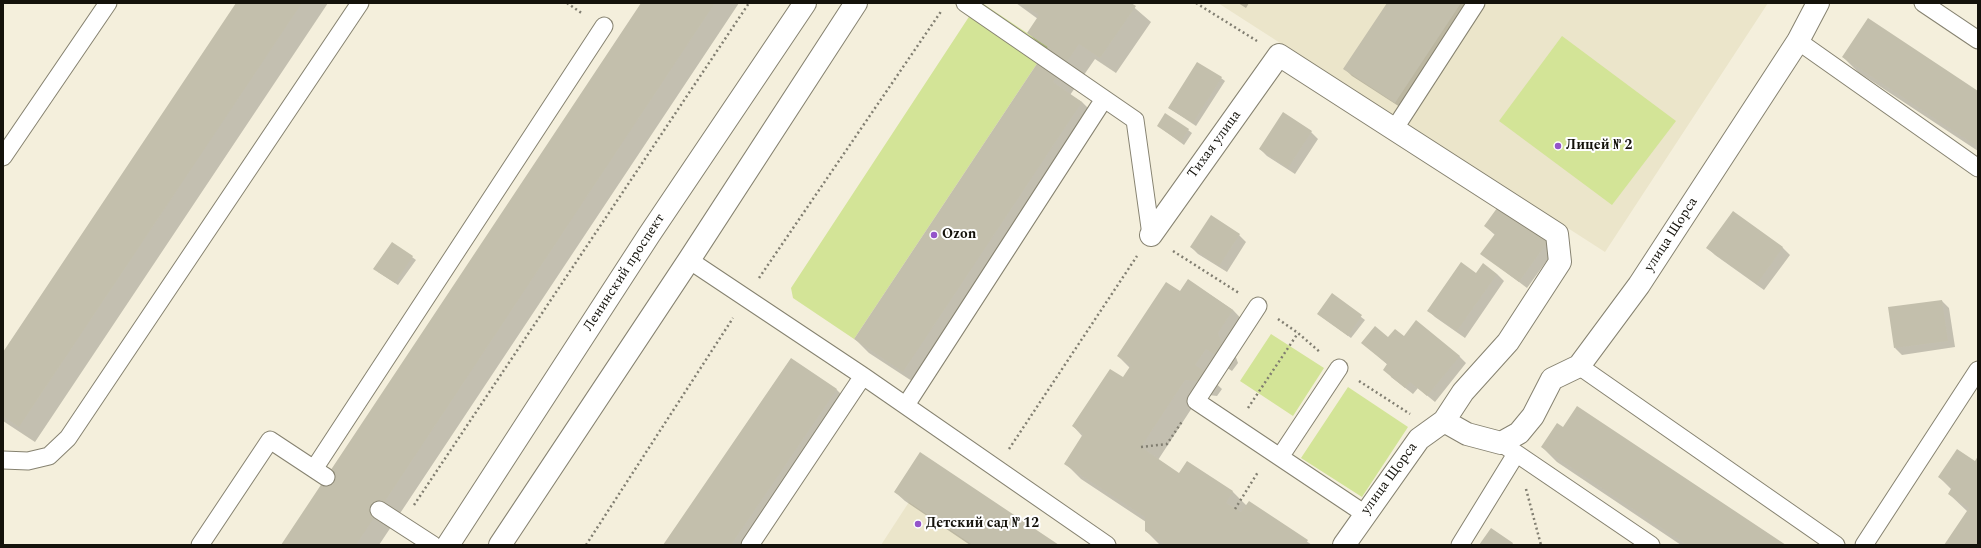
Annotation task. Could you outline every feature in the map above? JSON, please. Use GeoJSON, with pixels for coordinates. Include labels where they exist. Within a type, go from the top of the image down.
{"type":"FeatureCollection","features":[{"type":"Feature","properties":{"kind":"street","name":"Ленинский проспект"},"geometry":{"type":"LineString","coordinates":[[448,545],[649,235],[805,3]]}},
{"type":"Feature","properties":{"kind":"street"},"geometry":{"type":"LineString","coordinates":[[500,545],[689,260],[856,3]]}},
{"type":"Feature","properties":{"kind":"street","name":"улица Щорса"},"geometry":{"type":"LineString","coordinates":[[1508,448],[1533,416],[1552,379],[1579,366],[1639,285],[1798,41],[1818,3]]}},
{"type":"Feature","properties":{"kind":"street"},"geometry":{"type":"LineString","coordinates":[[1280,55],[1395,128]]}},
{"type":"Feature","properties":{"kind":"street","name":"Тихая улица"},"geometry":{"type":"LineString","coordinates":[[1151,234],[1280,55]]}},
{"type":"Feature","properties":{"kind":"street","name":"улица Щорса"},"geometry":{"type":"LineString","coordinates":[[1344,545],[1419,439],[1438,425],[1463,392],[1508,342],[1560,262],[1557,234],[1395,128]]}},
{"type":"Feature","properties":{"kind":"street"},"geometry":{"type":"LineString","coordinates":[[1438,425],[1508,448]]}},
{"type":"Feature","properties":{"kind":"lane"},"geometry":{"type":"LineString","coordinates":[[3,158],[108,3]]}},
{"type":"Feature","properties":{"kind":"lane"},"geometry":{"type":"LineString","coordinates":[[3,460],[28,461],[49,456],[68,438],[360,3]]}},
{"type":"Feature","properties":{"kind":"lane"},"geometry":{"type":"LineString","coordinates":[[965,3],[1135,120],[1151,234]]}},
{"type":"Feature","properties":{"kind":"lane"},"geometry":{"type":"LineString","coordinates":[[1395,128],[1476,3]]}},
{"type":"Feature","properties":{"kind":"lane"},"geometry":{"type":"LineString","coordinates":[[1923,3],[1978,40]]}},
{"type":"Feature","properties":{"kind":"lane"},"geometry":{"type":"LineString","coordinates":[[200,545],[270,440],[320,473],[596,22]]}},
{"type":"Feature","properties":{"kind":"lane"},"geometry":{"type":"LineString","coordinates":[[1798,41],[1978,168]]}},
{"type":"Feature","properties":{"kind":"lane"},"geometry":{"type":"LineString","coordinates":[[906,405],[1104,99]]}},
{"type":"Feature","properties":{"kind":"lane"},"geometry":{"type":"LineString","coordinates":[[3,145],[27,122]]}},
{"type":"Feature","properties":{"kind":"lane"},"geometry":{"type":"LineString","coordinates":[[689,260],[746,296],[906,405],[1107,545]]}},
{"type":"Feature","properties":{"kind":"lane"},"geometry":{"type":"LineString","coordinates":[[1258,306],[1196,401],[1365,514]]}},
{"type":"Feature","properties":{"kind":"lane"},"geometry":{"type":"LineString","coordinates":[[1579,366],[1836,545]]}},
{"type":"Feature","properties":{"kind":"lane"},"geometry":{"type":"LineString","coordinates":[[1276,454],[1339,368]]}},
{"type":"Feature","properties":{"kind":"lane"},"geometry":{"type":"LineString","coordinates":[[1864,545],[1978,370]]}},
{"type":"Feature","properties":{"kind":"lane"},"geometry":{"type":"LineString","coordinates":[[750,545],[863,376]]}},
{"type":"Feature","properties":{"kind":"lane"},"geometry":{"type":"LineString","coordinates":[[1460,545],[1508,448],[1650,545]]}},
{"type":"Feature","properties":{"kind":"lane"},"geometry":{"type":"LineString","coordinates":[[379,510],[433,545]]}},
{"type":"Feature","properties":{"kind":"path"},"geometry":{"type":"LineString","coordinates":[[567,3],[596,22]]}},
{"type":"Feature","properties":{"kind":"path"},"geometry":{"type":"LineString","coordinates":[[401,524],[749,3]]}},
{"type":"Feature","properties":{"kind":"path"},"geometry":{"type":"LineString","coordinates":[[1196,3],[1280,55]]}},
{"type":"Feature","properties":{"kind":"path"},"geometry":{"type":"LineString","coordinates":[[586,545],[746,296],[942,10]]}},
{"type":"Feature","properties":{"kind":"path"},"geometry":{"type":"LineString","coordinates":[[996,468],[1151,234],[1180,256],[1228,285],[1298,333],[1339,368],[1438,425]]}},
{"type":"Feature","properties":{"kind":"path"},"geometry":{"type":"LineString","coordinates":[[1235,427],[1298,333]]}},
{"type":"Feature","properties":{"kind":"path"},"geometry":{"type":"LineString","coordinates":[[1141,447],[1167,444],[1196,401]]}},
{"type":"Feature","properties":{"kind":"path"},"geometry":{"type":"LineString","coordinates":[[1508,448],[1541,545]]}},
{"type":"Feature","properties":{"kind":"path"},"geometry":{"type":"LineString","coordinates":[[1235,508],[1276,454]]}},
{"type":"Feature","properties":{"kind":"shaded area","name":"Лицей № 2"},"geometry":{"type":"Polygon","coordinates":[[[1218,3],[1768,3],[1605,252],[1218,3]]]}},
{"type":"Feature","properties":{"kind":"shaded area","name":"Детский сад № 12"},"geometry":{"type":"Polygon","coordinates":[[[909,502],[973,545],[881,545],[909,502]]]}},
{"type":"Feature","properties":{"kind":"green space"},"geometry":{"type":"Polygon","coordinates":[[[978,3],[982,3],[1048,47],[854,339],[793,298],[791,288],[978,3]]]}},
{"type":"Feature","properties":{"kind":"green space"},"geometry":{"type":"Polygon","coordinates":[[[1562,36],[1676,121],[1612,205],[1499,121],[1562,36]]]}},
{"type":"Feature","properties":{"kind":"green space"},"geometry":{"type":"Polygon","coordinates":[[[1271,334],[1324,368],[1293,416],[1240,381],[1271,334]]]}},
{"type":"Feature","properties":{"kind":"green space"},"geometry":{"type":"Polygon","coordinates":[[[1348,387],[1408,427],[1362,497],[1301,458],[1348,387]]]}},
{"type":"Feature","properties":{"kind":"building"},"geometry":{"type":"Polygon","coordinates":[[[236,3],[302,3],[19,427],[3,416],[3,352],[236,3]]]}},
{"type":"Feature","properties":{"kind":"building"},"geometry":{"type":"Polygon","coordinates":[[[641,3],[715,3],[356,545],[281,545],[641,3]]]}},
{"type":"Feature","properties":{"kind":"building"},"geometry":{"type":"Polygon","coordinates":[[[1020,3],[1131,3],[1136,6],[1100,58],[1079,44],[1053,82],[1082,102],[903,372],[854,339],[1048,47],[1027,33],[1039,15],[1020,3]]]}},
{"type":"Feature","properties":{"kind":"building"},"geometry":{"type":"Polygon","coordinates":[[[1387,3],[1461,3],[1395,103],[1343,69],[1387,3]]]}},
{"type":"Feature","properties":{"kind":"building"},"geometry":{"type":"Polygon","coordinates":[[[1868,18],[1978,91],[1978,147],[1842,57],[1868,18]]]}},
{"type":"Feature","properties":{"kind":"building"},"geometry":{"type":"Polygon","coordinates":[[[1197,62],[1222,77],[1193,123],[1168,108],[1197,62]]]}},
{"type":"Feature","properties":{"kind":"building"},"geometry":{"type":"Polygon","coordinates":[[[1283,112],[1312,131],[1288,168],[1259,149],[1283,112]]]}},
{"type":"Feature","properties":{"kind":"building"},"geometry":{"type":"Polygon","coordinates":[[[1165,113],[1189,129],[1181,142],[1157,126],[1165,113]]]}},
{"type":"Feature","properties":{"kind":"building"},"geometry":{"type":"Polygon","coordinates":[[[1500,204],[1549,240],[1519,282],[1480,254],[1495,234],[1484,226],[1500,204]]]}},
{"type":"Feature","properties":{"kind":"building"},"geometry":{"type":"Polygon","coordinates":[[[1733,211],[1783,247],[1757,284],[1706,248],[1733,211]]]}},
{"type":"Feature","properties":{"kind":"building"},"geometry":{"type":"Polygon","coordinates":[[[1211,215],[1240,234],[1219,266],[1190,247],[1211,215]]]}},
{"type":"Feature","properties":{"kind":"building"},"geometry":{"type":"Polygon","coordinates":[[[392,242],[413,256],[395,283],[373,269],[392,242]]]}},
{"type":"Feature","properties":{"kind":"building"},"geometry":{"type":"Polygon","coordinates":[[[1461,262],[1476,273],[1483,263],[1497,274],[1457,331],[1427,311],[1461,262]]]}},
{"type":"Feature","properties":{"kind":"building"},"geometry":{"type":"Polygon","coordinates":[[[1188,279],[1233,310],[1218,333],[1223,347],[1217,356],[1206,349],[1195,365],[1207,373],[1202,381],[1185,380],[1141,447],[1179,473],[1187,461],[1233,491],[1226,503],[1241,512],[1249,501],[1308,540],[1305,545],[1166,545],[1145,531],[1145,517],[1064,464],[1083,434],[1072,426],[1110,369],[1123,377],[1131,365],[1117,356],[1166,282],[1180,291],[1188,279]]]}},
{"type":"Feature","properties":{"kind":"building"},"geometry":{"type":"Polygon","coordinates":[[[1332,293],[1362,315],[1348,336],[1317,314],[1332,293]]]}},
{"type":"Feature","properties":{"kind":"building"},"geometry":{"type":"Polygon","coordinates":[[[1942,300],[1948,341],[1894,348],[1888,307],[1942,300]]]}},
{"type":"Feature","properties":{"kind":"building"},"geometry":{"type":"Polygon","coordinates":[[[1416,320],[1460,356],[1427,396],[1410,382],[1405,388],[1383,370],[1387,364],[1361,343],[1375,326],[1388,337],[1395,329],[1404,336],[1416,320]]]}},
{"type":"Feature","properties":{"kind":"building"},"geometry":{"type":"Polygon","coordinates":[[[791,358],[837,389],[731,545],[663,545],[791,358]]]}},
{"type":"Feature","properties":{"kind":"building"},"geometry":{"type":"Polygon","coordinates":[[[1577,406],[1786,545],[1687,545],[1541,447],[1557,423],[1563,427],[1577,406]]]}},
{"type":"Feature","properties":{"kind":"building"},"geometry":{"type":"Polygon","coordinates":[[[1957,449],[1975,461],[1978,456],[1978,545],[1944,545],[1969,508],[1948,494],[1952,487],[1938,477],[1957,449]]]}},
{"type":"Feature","properties":{"kind":"building"},"geometry":{"type":"Polygon","coordinates":[[[920,452],[1059,545],[973,545],[894,492],[920,452]]]}},
{"type":"Feature","properties":{"kind":"building"},"geometry":{"type":"Polygon","coordinates":[[[1491,528],[1513,543],[1512,545],[1479,545],[1491,528]]]}},
{"type":"Feature","properties":{"kind":"place","name":"Лицей № 2"},"geometry":{"type":"Point","coordinates":[1558,146]}},
{"type":"Feature","properties":{"kind":"place","name":"Ozon"},"geometry":{"type":"Point","coordinates":[934,235]}},
{"type":"Feature","properties":{"kind":"place","name":"Детский сад № 12"},"geometry":{"type":"Point","coordinates":[918,524]}}]}
